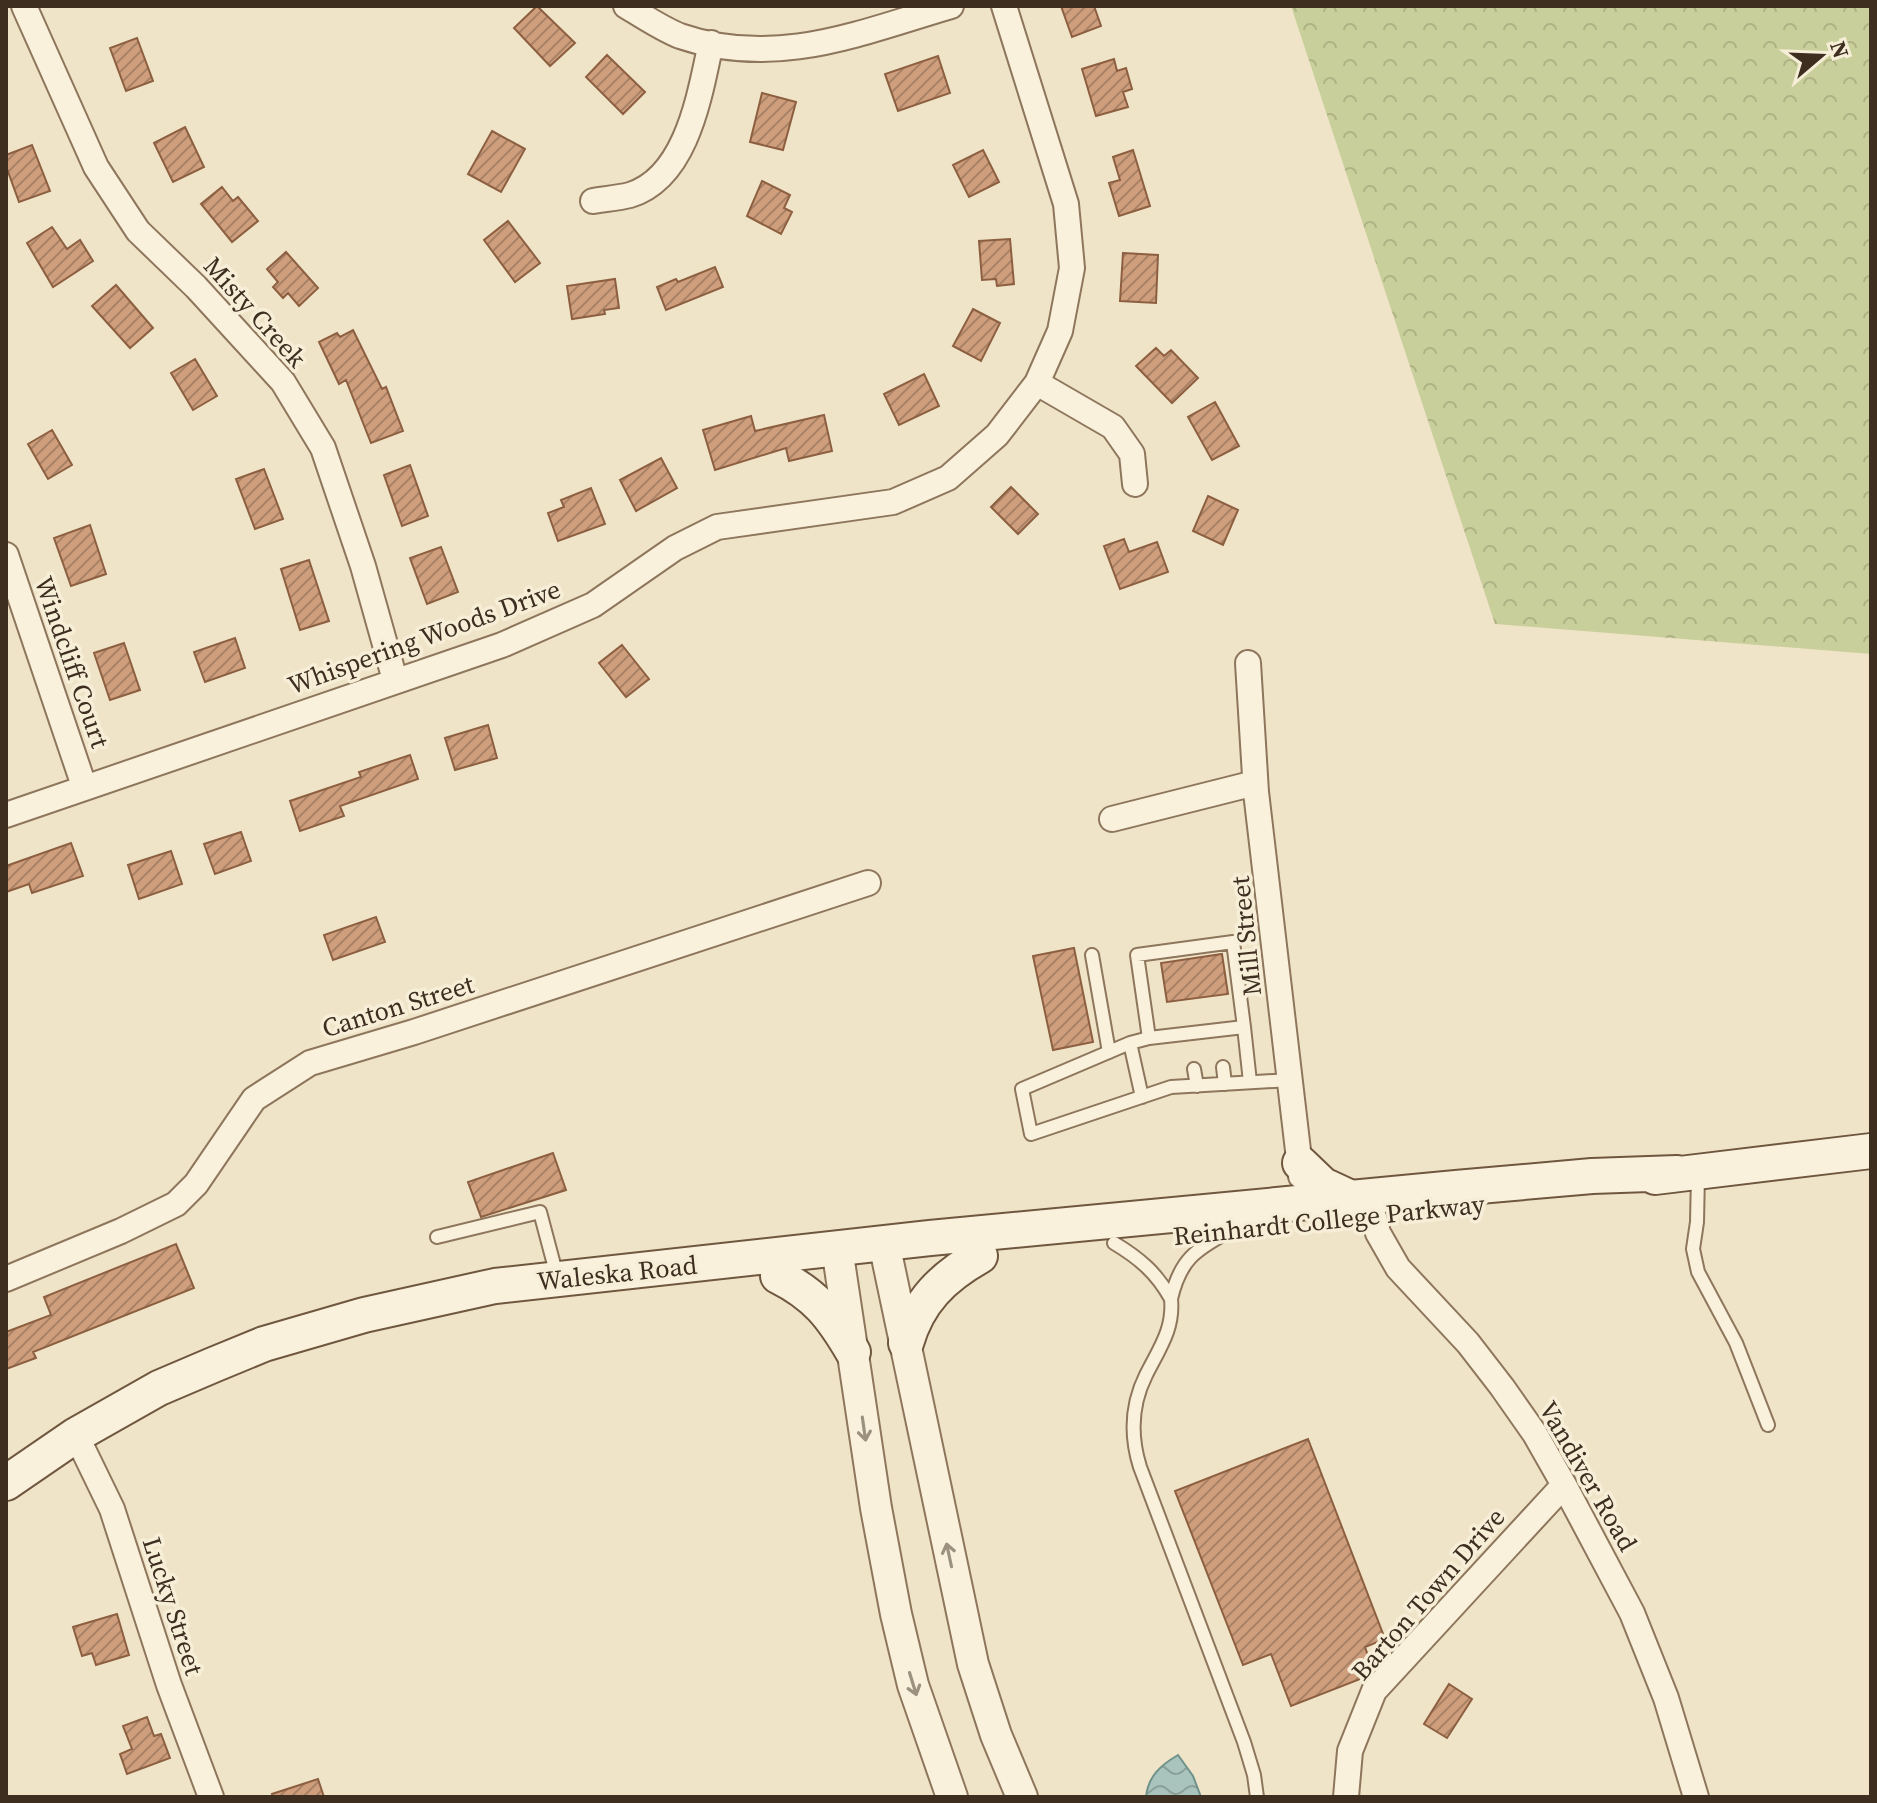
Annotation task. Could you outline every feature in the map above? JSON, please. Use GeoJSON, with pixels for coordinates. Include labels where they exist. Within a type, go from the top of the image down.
{"type":"FeatureCollection","features":[{"type":"Feature","properties":{"kind":"main road","name":"Reinhardt College Parkway"},"geometry":{"type":"LineString","coordinates":[[1227,1221],[1363,1208],[1592,1176],[1688,1172],[1871,1151]]}},
{"type":"Feature","properties":{"kind":"main road"},"geometry":{"type":"LineString","coordinates":[[1300,1163],[1323,1185],[1363,1208]]}},
{"type":"Feature","properties":{"kind":"main road","name":"Reinhardt College Parkway"},"geometry":{"type":"LineString","coordinates":[[886,1254],[980,1256],[1114,1243],[1304,1203],[1363,1208]]}},
{"type":"Feature","properties":{"kind":"main road"},"geometry":{"type":"LineString","coordinates":[[839,1259],[1227,1221]]}},
{"type":"Feature","properties":{"kind":"main road"},"geometry":{"type":"LineString","coordinates":[[906,1343],[911,1324],[930,1294],[957,1269],[980,1256]]}},
{"type":"Feature","properties":{"kind":"main road","name":"Waleska Road"},"geometry":{"type":"LineString","coordinates":[[6,1483],[76,1435],[159,1388],[264,1344],[364,1315],[481,1289],[558,1279],[839,1259]]}},
{"type":"Feature","properties":{"kind":"main road","name":"Waleska Road"},"geometry":{"type":"LineString","coordinates":[[398,1308],[498,1303],[778,1276],[839,1259]]}},
{"type":"Feature","properties":{"kind":"main road"},"geometry":{"type":"LineString","coordinates":[[778,1276],[803,1290],[825,1309],[853,1352]]}},
{"type":"Feature","properties":{"kind":"street","name":"Misty Creek"},"geometry":{"type":"LineString","coordinates":[[24,6],[96,167],[138,231],[196,287],[283,382],[323,448],[363,566],[395,680]]}},
{"type":"Feature","properties":{"kind":"street"},"geometry":{"type":"LineString","coordinates":[[626,6],[679,35],[745,50],[816,46],[951,6]]}},
{"type":"Feature","properties":{"kind":"street","name":"Whispering Woods Drive"},"geometry":{"type":"LineString","coordinates":[[6,815],[502,645],[593,605],[675,548],[717,527],[893,502],[948,478],[997,435],[1037,383],[1060,331],[1072,268],[1066,204],[1004,6]]}},
{"type":"Feature","properties":{"kind":"street"},"geometry":{"type":"LineString","coordinates":[[593,201],[632,195],[655,180],[680,151],[696,113],[711,43]]}},
{"type":"Feature","properties":{"kind":"street"},"geometry":{"type":"LineString","coordinates":[[1037,383],[1113,427],[1132,454],[1135,484]]}},
{"type":"Feature","properties":{"kind":"street","name":"Windcliff Court"},"geometry":{"type":"LineString","coordinates":[[6,555],[84,786]]}},
{"type":"Feature","properties":{"kind":"street","name":"Mill Street"},"geometry":{"type":"LineString","coordinates":[[1248,663],[1255,783],[1304,1203]]}},
{"type":"Feature","properties":{"kind":"street"},"geometry":{"type":"LineString","coordinates":[[1112,819],[1255,783]]}},
{"type":"Feature","properties":{"kind":"street","name":"Canton Street"},"geometry":{"type":"LineString","coordinates":[[6,1279],[121,1231],[176,1204],[196,1184],[254,1099],[310,1063],[427,1028],[868,883]]}},
{"type":"Feature","properties":{"kind":"street","name":"Vandiver Road"},"geometry":{"type":"LineString","coordinates":[[1363,1208],[1398,1268],[1468,1343],[1502,1387],[1535,1434],[1564,1485],[1632,1613],[1666,1698],[1696,1797]]}},
{"type":"Feature","properties":{"kind":"street"},"geometry":{"type":"LineString","coordinates":[[886,1254],[973,1664],[996,1735],[1022,1797]]}},
{"type":"Feature","properties":{"kind":"street"},"geometry":{"type":"LineString","coordinates":[[839,1259],[876,1508],[903,1651],[952,1797]]}},
{"type":"Feature","properties":{"kind":"street","name":"Lucky Street"},"geometry":{"type":"LineString","coordinates":[[76,1435],[112,1509],[169,1685],[211,1797]]}},
{"type":"Feature","properties":{"kind":"street","name":"Barton Town Drive"},"geometry":{"type":"LineString","coordinates":[[1346,1797],[1350,1751],[1374,1691],[1564,1485]]}},
{"type":"Feature","properties":{"kind":"lane"},"geometry":{"type":"LineString","coordinates":[[1149,1038],[1137,955],[1233,942],[1250,1082]]}},
{"type":"Feature","properties":{"kind":"lane"},"geometry":{"type":"LineString","coordinates":[[1092,955],[1109,1052]]}},
{"type":"Feature","properties":{"kind":"lane"},"geometry":{"type":"LineString","coordinates":[[1244,1027],[1219,1036],[1164,1042],[1149,1038],[1130,1043],[1022,1089],[1031,1134],[1171,1087],[1290,1080]]}},
{"type":"Feature","properties":{"kind":"lane"},"geometry":{"type":"LineString","coordinates":[[1130,1043],[1142,1097]]}},
{"type":"Feature","properties":{"kind":"lane"},"geometry":{"type":"LineString","coordinates":[[1223,1067],[1225,1084]]}},
{"type":"Feature","properties":{"kind":"lane"},"geometry":{"type":"LineString","coordinates":[[1194,1069],[1197,1086]]}},
{"type":"Feature","properties":{"kind":"lane"},"geometry":{"type":"LineString","coordinates":[[1169,1071],[1171,1087]]}},
{"type":"Feature","properties":{"kind":"lane"},"geometry":{"type":"LineString","coordinates":[[1688,1172],[1697,1222],[1693,1249],[1698,1272],[1736,1343],[1768,1425]]}},
{"type":"Feature","properties":{"kind":"lane"},"geometry":{"type":"LineString","coordinates":[[437,1237],[540,1212],[558,1279]]}},
{"type":"Feature","properties":{"kind":"lane"},"geometry":{"type":"LineString","coordinates":[[1227,1221],[1186,1262],[1174,1284],[1169,1330],[1140,1390],[1132,1424],[1132,1439],[1247,1751],[1257,1797]]}},
{"type":"Feature","properties":{"kind":"lane"},"geometry":{"type":"LineString","coordinates":[[1114,1243],[1148,1266],[1171,1299]]}},
{"type":"Feature","properties":{"kind":"green space"},"geometry":{"type":"Polygon","coordinates":[[[1291,6],[1871,6],[1871,654],[1495,624],[1291,6]]]}},
{"type":"Feature","properties":{"kind":"water"},"geometry":{"type":"Polygon","coordinates":[[[1178,1755],[1193,1776],[1201,1797],[1146,1797],[1149,1783],[1156,1772],[1178,1755]]]}},
{"type":"Feature","properties":{"kind":"building"},"geometry":{"type":"Polygon","coordinates":[[[537,6],[575,43],[550,66],[514,28],[537,6]]]}},
{"type":"Feature","properties":{"kind":"building"},"geometry":{"type":"Polygon","coordinates":[[[1061,6],[1094,6],[1101,26],[1072,37],[1061,6]]]}},
{"type":"Feature","properties":{"kind":"building"},"geometry":{"type":"Polygon","coordinates":[[[137,38],[153,81],[126,91],[110,48],[137,38]]]}},
{"type":"Feature","properties":{"kind":"building"},"geometry":{"type":"Polygon","coordinates":[[[607,55],[645,92],[623,114],[586,77],[607,55]]]}},
{"type":"Feature","properties":{"kind":"building"},"geometry":{"type":"Polygon","coordinates":[[[938,56],[950,93],[898,111],[885,74],[938,56]]]}},
{"type":"Feature","properties":{"kind":"building"},"geometry":{"type":"Polygon","coordinates":[[[1114,59],[1117,71],[1126,68],[1132,89],[1123,92],[1128,107],[1096,116],[1082,69],[1114,59]]]}},
{"type":"Feature","properties":{"kind":"building"},"geometry":{"type":"Polygon","coordinates":[[[762,93],[796,102],[783,150],[750,142],[762,93]]]}},
{"type":"Feature","properties":{"kind":"building"},"geometry":{"type":"Polygon","coordinates":[[[185,127],[204,167],[173,182],[154,143],[185,127]]]}},
{"type":"Feature","properties":{"kind":"building"},"geometry":{"type":"Polygon","coordinates":[[[492,131],[525,149],[501,192],[468,174],[492,131]]]}},
{"type":"Feature","properties":{"kind":"building"},"geometry":{"type":"Polygon","coordinates":[[[32,145],[50,191],[19,202],[6,166],[6,155],[32,145]]]}},
{"type":"Feature","properties":{"kind":"building"},"geometry":{"type":"Polygon","coordinates":[[[983,150],[999,182],[969,197],[953,165],[983,150]]]}},
{"type":"Feature","properties":{"kind":"building"},"geometry":{"type":"Polygon","coordinates":[[[1133,150],[1150,206],[1119,216],[1109,183],[1120,180],[1113,157],[1133,150]]]}},
{"type":"Feature","properties":{"kind":"building"},"geometry":{"type":"Polygon","coordinates":[[[762,181],[790,195],[784,208],[792,212],[781,234],[747,216],[762,181]]]}},
{"type":"Feature","properties":{"kind":"building"},"geometry":{"type":"Polygon","coordinates":[[[222,187],[233,201],[238,197],[258,221],[232,242],[201,204],[222,187]]]}},
{"type":"Feature","properties":{"kind":"building"},"geometry":{"type":"Polygon","coordinates":[[[508,221],[540,263],[515,282],[484,240],[508,221]]]}},
{"type":"Feature","properties":{"kind":"building"},"geometry":{"type":"Polygon","coordinates":[[[52,227],[67,249],[80,240],[93,261],[53,287],[27,243],[52,227]]]}},
{"type":"Feature","properties":{"kind":"building"},"geometry":{"type":"Polygon","coordinates":[[[1010,239],[1014,284],[997,286],[996,279],[982,280],[979,241],[1010,239]]]}},
{"type":"Feature","properties":{"kind":"building"},"geometry":{"type":"Polygon","coordinates":[[[286,252],[318,288],[299,306],[288,293],[283,298],[273,287],[278,282],[267,269],[286,252]]]}},
{"type":"Feature","properties":{"kind":"building"},"geometry":{"type":"Polygon","coordinates":[[[1123,253],[1158,255],[1156,303],[1120,301],[1123,253]]]}},
{"type":"Feature","properties":{"kind":"building"},"geometry":{"type":"Polygon","coordinates":[[[715,267],[723,287],[666,310],[657,287],[715,267]]]}},
{"type":"Feature","properties":{"kind":"building"},"geometry":{"type":"Polygon","coordinates":[[[615,279],[619,308],[604,310],[605,314],[572,319],[567,286],[615,279]]]}},
{"type":"Feature","properties":{"kind":"building"},"geometry":{"type":"Polygon","coordinates":[[[116,285],[153,328],[130,348],[92,306],[116,285]]]}},
{"type":"Feature","properties":{"kind":"building"},"geometry":{"type":"Polygon","coordinates":[[[973,309],[1000,323],[981,361],[953,346],[973,309]]]}},
{"type":"Feature","properties":{"kind":"building"},"geometry":{"type":"Polygon","coordinates":[[[353,330],[382,389],[386,387],[403,431],[371,443],[346,380],[339,384],[319,342],[337,333],[340,337],[353,330]]]}},
{"type":"Feature","properties":{"kind":"building"},"geometry":{"type":"Polygon","coordinates":[[[1156,348],[1164,356],[1171,350],[1198,378],[1172,403],[1136,366],[1156,348]]]}},
{"type":"Feature","properties":{"kind":"building"},"geometry":{"type":"Polygon","coordinates":[[[195,359],[217,396],[193,410],[171,373],[195,359]]]}},
{"type":"Feature","properties":{"kind":"building"},"geometry":{"type":"Polygon","coordinates":[[[924,374],[939,406],[899,425],[884,394],[924,374]]]}},
{"type":"Feature","properties":{"kind":"building"},"geometry":{"type":"Polygon","coordinates":[[[1215,402],[1239,446],[1212,460],[1188,417],[1215,402]]]}},
{"type":"Feature","properties":{"kind":"building"},"geometry":{"type":"Polygon","coordinates":[[[824,415],[832,451],[789,461],[786,448],[715,470],[703,430],[751,416],[755,431],[824,415]]]}},
{"type":"Feature","properties":{"kind":"building"},"geometry":{"type":"Polygon","coordinates":[[[52,430],[72,465],[48,479],[28,444],[52,430]]]}},
{"type":"Feature","properties":{"kind":"building"},"geometry":{"type":"Polygon","coordinates":[[[661,458],[677,488],[636,511],[620,480],[661,458]]]}},
{"type":"Feature","properties":{"kind":"building"},"geometry":{"type":"Polygon","coordinates":[[[410,465],[428,516],[402,526],[384,475],[410,465]]]}},
{"type":"Feature","properties":{"kind":"building"},"geometry":{"type":"Polygon","coordinates":[[[264,469],[283,519],[255,529],[236,479],[264,469]]]}},
{"type":"Feature","properties":{"kind":"building"},"geometry":{"type":"Polygon","coordinates":[[[1011,487],[1038,514],[1018,534],[991,507],[1011,487]]]}},
{"type":"Feature","properties":{"kind":"building"},"geometry":{"type":"Polygon","coordinates":[[[591,488],[605,524],[558,541],[548,513],[564,507],[561,500],[591,488]]]}},
{"type":"Feature","properties":{"kind":"building"},"geometry":{"type":"Polygon","coordinates":[[[1208,496],[1238,510],[1223,545],[1193,531],[1208,496]]]}},
{"type":"Feature","properties":{"kind":"building"},"geometry":{"type":"Polygon","coordinates":[[[90,525],[106,574],[71,586],[54,538],[90,525]]]}},
{"type":"Feature","properties":{"kind":"building"},"geometry":{"type":"Polygon","coordinates":[[[1124,539],[1129,552],[1157,542],[1168,572],[1120,589],[1104,546],[1124,539]]]}},
{"type":"Feature","properties":{"kind":"building"},"geometry":{"type":"Polygon","coordinates":[[[441,547],[458,592],[427,604],[410,558],[441,547]]]}},
{"type":"Feature","properties":{"kind":"building"},"geometry":{"type":"Polygon","coordinates":[[[309,560],[329,621],[300,630],[281,569],[309,560]]]}},
{"type":"Feature","properties":{"kind":"building"},"geometry":{"type":"Polygon","coordinates":[[[235,638],[245,668],[205,682],[194,652],[235,638]]]}},
{"type":"Feature","properties":{"kind":"building"},"geometry":{"type":"Polygon","coordinates":[[[124,643],[140,690],[110,700],[94,653],[124,643]]]}},
{"type":"Feature","properties":{"kind":"building"},"geometry":{"type":"Polygon","coordinates":[[[622,645],[649,679],[626,697],[599,663],[622,645]]]}},
{"type":"Feature","properties":{"kind":"building"},"geometry":{"type":"Polygon","coordinates":[[[488,725],[497,758],[455,770],[445,738],[488,725]]]}},
{"type":"Feature","properties":{"kind":"building"},"geometry":{"type":"Polygon","coordinates":[[[410,755],[418,779],[340,806],[344,816],[300,831],[290,801],[361,777],[359,772],[410,755]]]}},
{"type":"Feature","properties":{"kind":"building"},"geometry":{"type":"Polygon","coordinates":[[[241,832],[251,861],[215,874],[204,844],[241,832]]]}},
{"type":"Feature","properties":{"kind":"building"},"geometry":{"type":"Polygon","coordinates":[[[71,843],[83,876],[32,893],[29,884],[6,892],[6,866],[71,843]]]}},
{"type":"Feature","properties":{"kind":"building"},"geometry":{"type":"Polygon","coordinates":[[[171,851],[182,884],[139,899],[128,865],[171,851]]]}},
{"type":"Feature","properties":{"kind":"building"},"geometry":{"type":"Polygon","coordinates":[[[376,917],[385,942],[333,960],[324,935],[376,917]]]}},
{"type":"Feature","properties":{"kind":"building"},"geometry":{"type":"Polygon","coordinates":[[[1074,948],[1093,1042],[1053,1050],[1033,956],[1074,948]]]}},
{"type":"Feature","properties":{"kind":"building"},"geometry":{"type":"Polygon","coordinates":[[[1222,954],[1228,994],[1167,1002],[1161,963],[1222,954]]]}},
{"type":"Feature","properties":{"kind":"building"},"geometry":{"type":"Polygon","coordinates":[[[553,1153],[566,1190],[481,1217],[468,1182],[553,1153]]]}},
{"type":"Feature","properties":{"kind":"building"},"geometry":{"type":"Polygon","coordinates":[[[176,1244],[194,1288],[33,1352],[36,1358],[6,1369],[6,1332],[51,1315],[44,1297],[176,1244]]]}},
{"type":"Feature","properties":{"kind":"building"},"geometry":{"type":"Polygon","coordinates":[[[1308,1439],[1385,1639],[1365,1647],[1373,1670],[1368,1676],[1291,1706],[1271,1654],[1243,1665],[1175,1491],[1308,1439]]]}},
{"type":"Feature","properties":{"kind":"building"},"geometry":{"type":"Polygon","coordinates":[[[117,1614],[129,1655],[96,1665],[92,1653],[82,1656],[73,1627],[117,1614]]]}},
{"type":"Feature","properties":{"kind":"building"},"geometry":{"type":"Polygon","coordinates":[[[1449,1684],[1472,1699],[1447,1738],[1424,1724],[1449,1684]]]}},
{"type":"Feature","properties":{"kind":"building"},"geometry":{"type":"Polygon","coordinates":[[[147,1717],[154,1736],[161,1734],[170,1758],[127,1774],[120,1754],[132,1749],[123,1726],[147,1717]]]}},
{"type":"Feature","properties":{"kind":"building"},"geometry":{"type":"Polygon","coordinates":[[[318,1779],[324,1797],[273,1797],[272,1794],[318,1779]]]}}]}
